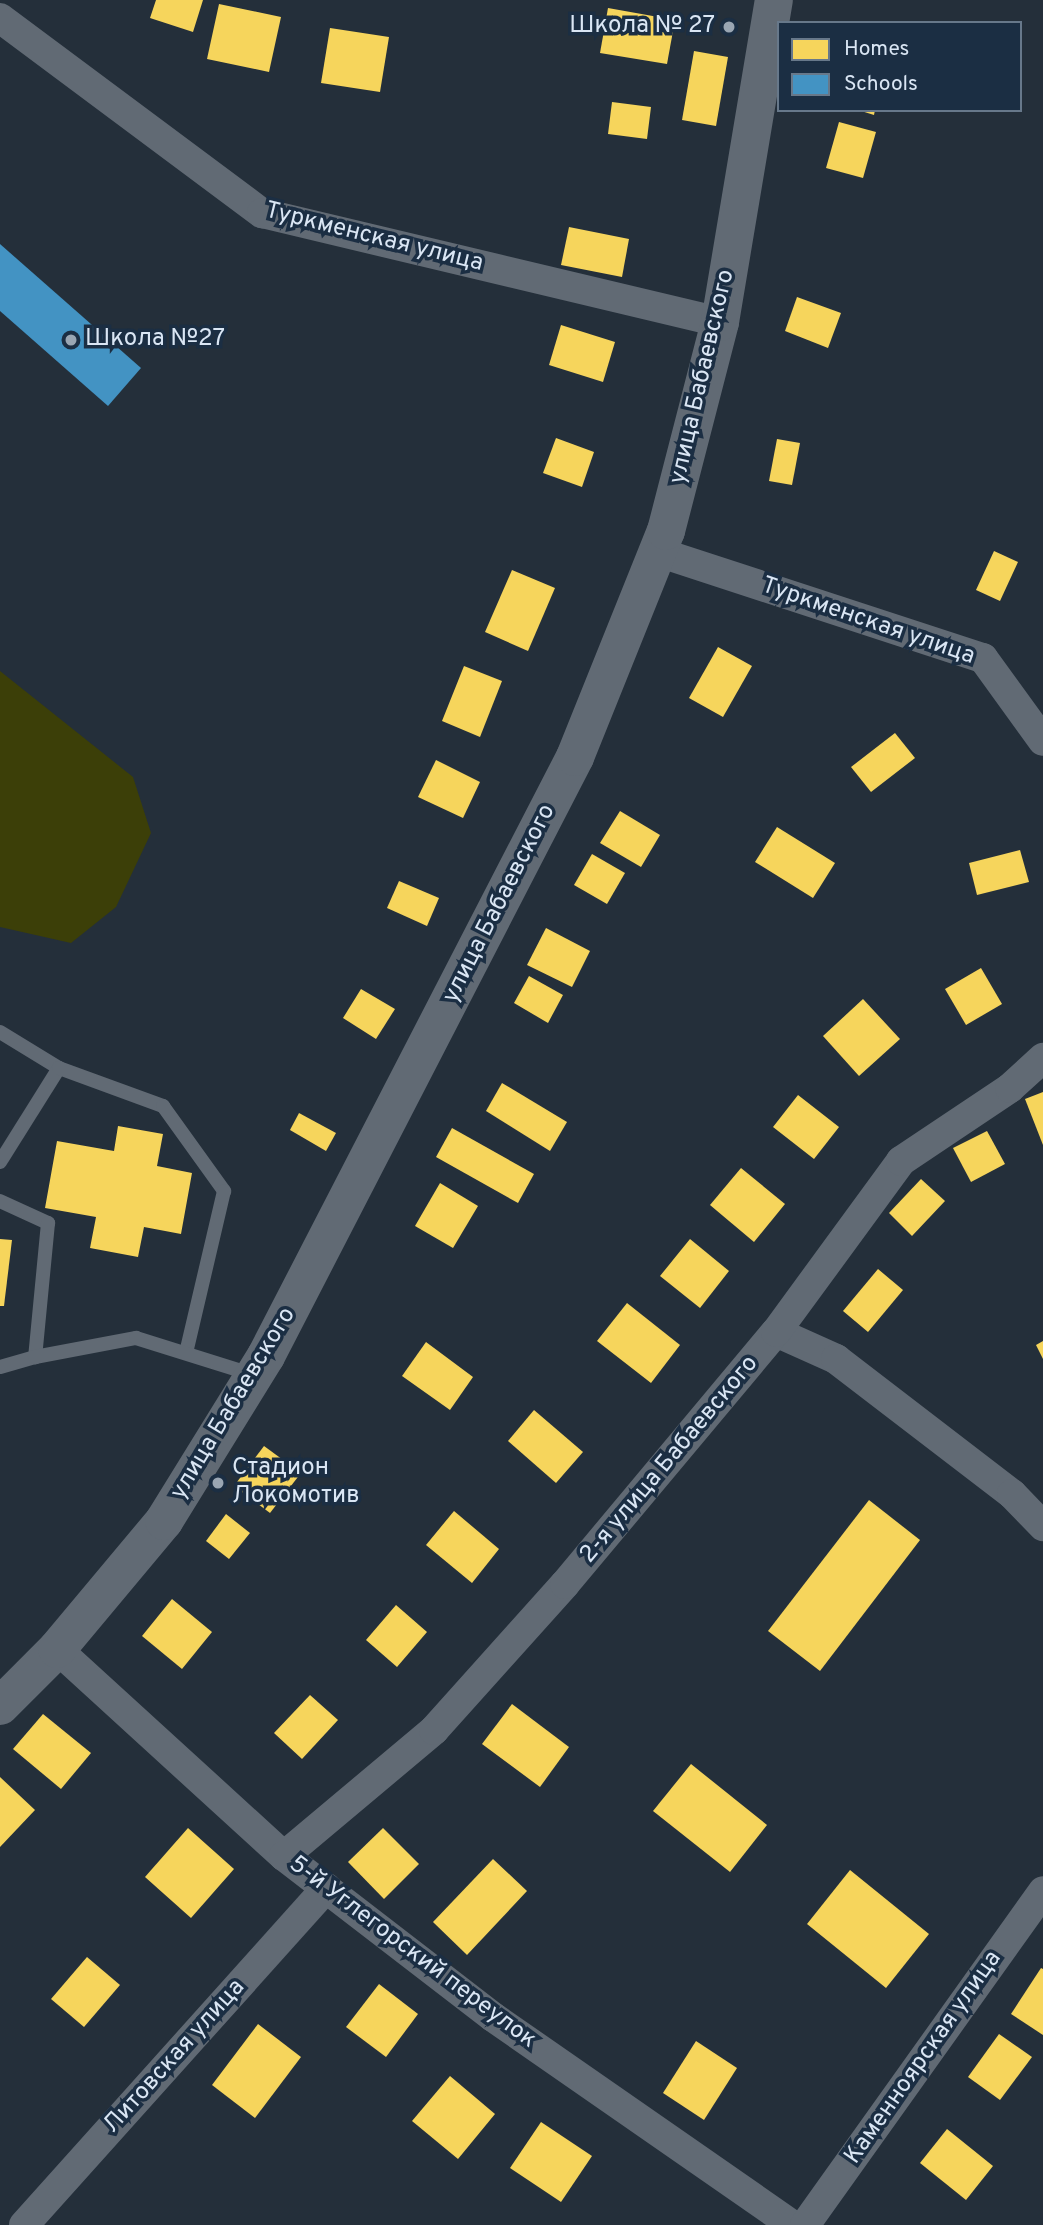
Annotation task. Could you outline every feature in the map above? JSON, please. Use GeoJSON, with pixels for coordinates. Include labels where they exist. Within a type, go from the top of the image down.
{"type":"FeatureCollection","features":[{"type":"Feature","properties":{"kind":"main road","name":"улица Бабаевского"},"geometry":{"type":"LineString","coordinates":[[0,1706],[57,1649],[164,1521],[254,1375],[575,757],[658,552],[720,322],[774,0]]}},
{"type":"Feature","properties":{"kind":"street","name":"Туркменская улица"},"geometry":{"type":"LineString","coordinates":[[0,18],[262,213],[720,322]]}},
{"type":"Feature","properties":{"kind":"street","name":"Туркменская улица"},"geometry":{"type":"LineString","coordinates":[[658,552],[983,658],[1043,741]]}},
{"type":"Feature","properties":{"kind":"street","name":"2-я улица Бабаевского"},"geometry":{"type":"LineString","coordinates":[[284,1856],[434,1730],[663,1472],[776,1332],[901,1161],[1010,1088],[1043,1058]]}},
{"type":"Feature","properties":{"kind":"street"},"geometry":{"type":"LineString","coordinates":[[776,1332],[836,1359],[1012,1494],[1043,1526]]}},
{"type":"Feature","properties":{"kind":"street","name":"5-й Углегорский переулок"},"geometry":{"type":"LineString","coordinates":[[57,1649],[284,1856],[493,2017],[792,2225]]}},
{"type":"Feature","properties":{"kind":"street","name":"Литовская улица"},"geometry":{"type":"LineString","coordinates":[[24,2225],[326,1888]]}},
{"type":"Feature","properties":{"kind":"street","name":"Каменноярская улица"},"geometry":{"type":"LineString","coordinates":[[805,2225],[1043,1891]]}},
{"type":"Feature","properties":{"kind":"lane"},"geometry":{"type":"LineString","coordinates":[[0,1032],[59,1068],[163,1107],[224,1191],[186,1353]]}},
{"type":"Feature","properties":{"kind":"lane"},"geometry":{"type":"LineString","coordinates":[[0,1162],[59,1068]]}},
{"type":"Feature","properties":{"kind":"lane"},"geometry":{"type":"LineString","coordinates":[[0,1201],[48,1223],[35,1357]]}},
{"type":"Feature","properties":{"kind":"lane"},"geometry":{"type":"LineString","coordinates":[[0,1367],[35,1357],[136,1338],[254,1375]]}},
{"type":"Feature","properties":{"kind":"shaded area"},"geometry":{"type":"Polygon","coordinates":[[[0,671],[133,777],[151,833],[116,907],[71,943],[0,927],[0,671]]]}},
{"type":"Feature","properties":{"kind":"building: Homes"},"geometry":{"type":"Polygon","coordinates":[[[156,0],[203,0],[193,32],[150,18],[156,0]]]}},
{"type":"Feature","properties":{"kind":"building: Homes"},"geometry":{"type":"Polygon","coordinates":[[[219,4],[281,17],[269,72],[207,59],[219,4]]]}},
{"type":"Feature","properties":{"kind":"building: Homes"},"geometry":{"type":"Polygon","coordinates":[[[608,8],[675,20],[667,64],[600,53],[608,8]]]}},
{"type":"Feature","properties":{"kind":"building: Homes"},"geometry":{"type":"Polygon","coordinates":[[[330,28],[389,37],[380,92],[321,83],[330,28]]]}},
{"type":"Feature","properties":{"kind":"building: Homes"},"geometry":{"type":"Polygon","coordinates":[[[694,51],[728,57],[716,126],[682,120],[694,51]]]}},
{"type":"Feature","properties":{"kind":"building: Homes"},"geometry":{"type":"Polygon","coordinates":[[[612,102],[651,107],[647,139],[608,134],[612,102]]]}},
{"type":"Feature","properties":{"kind":"building: Homes"},"geometry":{"type":"Polygon","coordinates":[[[839,122],[876,132],[863,178],[826,168],[839,122]]]}},
{"type":"Feature","properties":{"kind":"building: Homes"},"geometry":{"type":"Polygon","coordinates":[[[569,227],[629,239],[622,277],[561,265],[569,227]]]}},
{"type":"Feature","properties":{"kind":"building: Homes"},"geometry":{"type":"Polygon","coordinates":[[[797,297],[841,313],[828,348],[785,331],[797,297]]]}},
{"type":"Feature","properties":{"kind":"building: Homes"},"geometry":{"type":"Polygon","coordinates":[[[561,325],[615,342],[603,382],[549,365],[561,325]]]}},
{"type":"Feature","properties":{"kind":"building: Homes"},"geometry":{"type":"Polygon","coordinates":[[[556,438],[594,452],[582,487],[543,473],[556,438]]]}},
{"type":"Feature","properties":{"kind":"building: Homes"},"geometry":{"type":"Polygon","coordinates":[[[777,439],[800,443],[792,485],[769,481],[777,439]]]}},
{"type":"Feature","properties":{"kind":"building: Homes"},"geometry":{"type":"Polygon","coordinates":[[[994,551],[1018,562],[1000,601],[976,590],[994,551]]]}},
{"type":"Feature","properties":{"kind":"building: Homes"},"geometry":{"type":"Polygon","coordinates":[[[512,570],[555,588],[528,651],[485,632],[512,570]]]}},
{"type":"Feature","properties":{"kind":"building: Homes"},"geometry":{"type":"Polygon","coordinates":[[[718,647],[752,666],[723,717],[689,698],[718,647]]]}},
{"type":"Feature","properties":{"kind":"building: Homes"},"geometry":{"type":"Polygon","coordinates":[[[464,666],[502,681],[480,737],[442,721],[464,666]]]}},
{"type":"Feature","properties":{"kind":"building: Homes"},"geometry":{"type":"Polygon","coordinates":[[[895,733],[915,758],[871,792],[851,767],[895,733]]]}},
{"type":"Feature","properties":{"kind":"building: Homes"},"geometry":{"type":"Polygon","coordinates":[[[436,760],[480,782],[463,818],[418,797],[436,760]]]}},
{"type":"Feature","properties":{"kind":"building: Homes"},"geometry":{"type":"Polygon","coordinates":[[[620,811],[660,835],[641,867],[600,843],[620,811]]]}},
{"type":"Feature","properties":{"kind":"building: Homes"},"geometry":{"type":"Polygon","coordinates":[[[777,827],[835,863],[813,898],[755,862],[777,827]]]}},
{"type":"Feature","properties":{"kind":"building: Homes"},"geometry":{"type":"Polygon","coordinates":[[[1020,850],[1029,882],[977,895],[969,863],[1020,850]]]}},
{"type":"Feature","properties":{"kind":"building: Homes"},"geometry":{"type":"Polygon","coordinates":[[[592,854],[625,873],[607,904],[574,885],[592,854]]]}},
{"type":"Feature","properties":{"kind":"building: Homes"},"geometry":{"type":"Polygon","coordinates":[[[399,881],[439,898],[427,926],[387,908],[399,881]]]}},
{"type":"Feature","properties":{"kind":"building: Homes"},"geometry":{"type":"Polygon","coordinates":[[[546,928],[590,951],[572,987],[527,965],[546,928]]]}},
{"type":"Feature","properties":{"kind":"building: Homes"},"geometry":{"type":"Polygon","coordinates":[[[981,968],[1002,1004],[966,1025],[945,989],[981,968]]]}},
{"type":"Feature","properties":{"kind":"building: Homes"},"geometry":{"type":"Polygon","coordinates":[[[529,976],[563,995],[548,1023],[514,1003],[529,976]]]}},
{"type":"Feature","properties":{"kind":"building: Homes"},"geometry":{"type":"Polygon","coordinates":[[[361,989],[395,1009],[376,1039],[343,1018],[361,989]]]}},
{"type":"Feature","properties":{"kind":"building: Homes"},"geometry":{"type":"Polygon","coordinates":[[[863,999],[900,1039],[859,1076],[823,1036],[863,999]]]}},
{"type":"Feature","properties":{"kind":"building: Homes"},"geometry":{"type":"Polygon","coordinates":[[[502,1083],[567,1122],[550,1151],[486,1111],[502,1083]]]}},
{"type":"Feature","properties":{"kind":"building: Homes"},"geometry":{"type":"Polygon","coordinates":[[[1043,1092],[1043,1145],[1025,1099],[1043,1092]]]}},
{"type":"Feature","properties":{"kind":"building: Homes"},"geometry":{"type":"Polygon","coordinates":[[[798,1095],[839,1127],[814,1159],[773,1127],[798,1095]]]}},
{"type":"Feature","properties":{"kind":"building: Homes"},"geometry":{"type":"Polygon","coordinates":[[[299,1113],[336,1133],[326,1151],[290,1130],[299,1113]]]}},
{"type":"Feature","properties":{"kind":"building: Homes"},"geometry":{"type":"Polygon","coordinates":[[[118,1126],[163,1134],[157,1166],[192,1173],[181,1234],[144,1227],[138,1257],[90,1248],[96,1217],[45,1208],[57,1141],[114,1151],[118,1126]]]}},
{"type":"Feature","properties":{"kind":"building: Homes"},"geometry":{"type":"Polygon","coordinates":[[[452,1128],[534,1174],[518,1203],[436,1157],[452,1128]]]}},
{"type":"Feature","properties":{"kind":"building: Homes"},"geometry":{"type":"Polygon","coordinates":[[[987,1131],[1005,1164],[971,1182],[953,1148],[987,1131]]]}},
{"type":"Feature","properties":{"kind":"building: Homes"},"geometry":{"type":"Polygon","coordinates":[[[741,1168],[785,1204],[754,1242],[710,1205],[741,1168]]]}},
{"type":"Feature","properties":{"kind":"building: Homes"},"geometry":{"type":"Polygon","coordinates":[[[921,1179],[945,1201],[912,1236],[889,1213],[921,1179]]]}},
{"type":"Feature","properties":{"kind":"building: Homes"},"geometry":{"type":"Polygon","coordinates":[[[440,1183],[478,1206],[453,1248],[415,1226],[440,1183]]]}},
{"type":"Feature","properties":{"kind":"building: Homes"},"geometry":{"type":"Polygon","coordinates":[[[0,1239],[12,1240],[4,1306],[0,1306],[0,1239]]]}},
{"type":"Feature","properties":{"kind":"building: Homes"},"geometry":{"type":"Polygon","coordinates":[[[690,1239],[729,1271],[700,1308],[660,1276],[690,1239]]]}},
{"type":"Feature","properties":{"kind":"building: Homes"},"geometry":{"type":"Polygon","coordinates":[[[878,1269],[903,1290],[868,1332],[843,1311],[878,1269]]]}},
{"type":"Feature","properties":{"kind":"building: Homes"},"geometry":{"type":"Polygon","coordinates":[[[627,1303],[680,1345],[651,1383],[597,1341],[627,1303]]]}},
{"type":"Feature","properties":{"kind":"building: Homes"},"geometry":{"type":"Polygon","coordinates":[[[1043,1341],[1043,1359],[1036,1345],[1043,1341]]]}},
{"type":"Feature","properties":{"kind":"building: Homes"},"geometry":{"type":"Polygon","coordinates":[[[426,1342],[473,1377],[450,1410],[402,1376],[426,1342]]]}},
{"type":"Feature","properties":{"kind":"building: Homes"},"geometry":{"type":"Polygon","coordinates":[[[534,1410],[583,1452],[556,1483],[508,1441],[534,1410]]]}},
{"type":"Feature","properties":{"kind":"building: Homes"},"geometry":{"type":"Polygon","coordinates":[[[264,1446],[301,1473],[270,1513],[234,1486],[264,1446]]]}},
{"type":"Feature","properties":{"kind":"building: Homes"},"geometry":{"type":"Polygon","coordinates":[[[869,1500],[920,1540],[820,1671],[768,1631],[869,1500]]]}},
{"type":"Feature","properties":{"kind":"building: Homes"},"geometry":{"type":"Polygon","coordinates":[[[454,1511],[499,1549],[472,1583],[426,1545],[454,1511]]]}},
{"type":"Feature","properties":{"kind":"building: Homes"},"geometry":{"type":"Polygon","coordinates":[[[226,1514],[250,1533],[229,1559],[206,1541],[226,1514]]]}},
{"type":"Feature","properties":{"kind":"building: Homes"},"geometry":{"type":"Polygon","coordinates":[[[172,1599],[212,1632],[182,1669],[142,1636],[172,1599]]]}},
{"type":"Feature","properties":{"kind":"building: Homes"},"geometry":{"type":"Polygon","coordinates":[[[396,1605],[427,1632],[397,1667],[366,1640],[396,1605]]]}},
{"type":"Feature","properties":{"kind":"building: Homes"},"geometry":{"type":"Polygon","coordinates":[[[310,1695],[338,1720],[302,1759],[274,1733],[310,1695]]]}},
{"type":"Feature","properties":{"kind":"building: Homes"},"geometry":{"type":"Polygon","coordinates":[[[512,1704],[569,1747],[540,1787],[482,1744],[512,1704]]]}},
{"type":"Feature","properties":{"kind":"building: Homes"},"geometry":{"type":"Polygon","coordinates":[[[43,1714],[91,1753],[61,1789],[13,1749],[43,1714]]]}},
{"type":"Feature","properties":{"kind":"building: Homes"},"geometry":{"type":"Polygon","coordinates":[[[691,1764],[767,1825],[730,1872],[653,1811],[691,1764]]]}},
{"type":"Feature","properties":{"kind":"building: Homes"},"geometry":{"type":"Polygon","coordinates":[[[0,1777],[35,1810],[0,1847],[0,1777]]]}},
{"type":"Feature","properties":{"kind":"building: Homes"},"geometry":{"type":"Polygon","coordinates":[[[188,1828],[234,1869],[191,1918],[145,1877],[188,1828]]]}},
{"type":"Feature","properties":{"kind":"building: Homes"},"geometry":{"type":"Polygon","coordinates":[[[383,1828],[419,1864],[384,1899],[348,1862],[383,1828]]]}},
{"type":"Feature","properties":{"kind":"building: Homes"},"geometry":{"type":"Polygon","coordinates":[[[493,1859],[527,1891],[467,1955],[433,1922],[493,1859]]]}},
{"type":"Feature","properties":{"kind":"building: Homes"},"geometry":{"type":"Polygon","coordinates":[[[850,1870],[929,1934],[886,1988],[807,1924],[850,1870]]]}},
{"type":"Feature","properties":{"kind":"building: Homes"},"geometry":{"type":"Polygon","coordinates":[[[87,1957],[120,1985],[84,2027],[51,1999],[87,1957]]]}},
{"type":"Feature","properties":{"kind":"building: Homes"},"geometry":{"type":"Polygon","coordinates":[[[1041,1968],[1043,1969],[1043,2035],[1011,2014],[1041,1968]]]}},
{"type":"Feature","properties":{"kind":"building: Homes"},"geometry":{"type":"Polygon","coordinates":[[[379,1984],[418,2014],[386,2057],[346,2027],[379,1984]]]}},
{"type":"Feature","properties":{"kind":"building: Homes"},"geometry":{"type":"Polygon","coordinates":[[[258,2024],[301,2057],[255,2118],[212,2085],[258,2024]]]}},
{"type":"Feature","properties":{"kind":"building: Homes"},"geometry":{"type":"Polygon","coordinates":[[[999,2034],[1032,2057],[1000,2100],[968,2077],[999,2034]]]}},
{"type":"Feature","properties":{"kind":"building: Homes"},"geometry":{"type":"Polygon","coordinates":[[[696,2041],[737,2068],[704,2120],[663,2093],[696,2041]]]}},
{"type":"Feature","properties":{"kind":"building: Homes"},"geometry":{"type":"Polygon","coordinates":[[[450,2076],[495,2114],[458,2159],[412,2121],[450,2076]]]}},
{"type":"Feature","properties":{"kind":"building: Homes"},"geometry":{"type":"Polygon","coordinates":[[[541,2122],[592,2156],[561,2202],[510,2168],[541,2122]]]}},
{"type":"Feature","properties":{"kind":"building: Homes"},"geometry":{"type":"Polygon","coordinates":[[[947,2129],[993,2166],[966,2200],[920,2163],[947,2129]]]}},
{"type":"Feature","properties":{"kind":"building: Schools","name":"Школа №27"},"geometry":{"type":"Polygon","coordinates":[[[0,244],[141,368],[108,406],[0,311],[0,244]]]}},
{"type":"Feature","properties":{"kind":"place","name":"Школа № 27"},"geometry":{"type":"Point","coordinates":[729,27]}},
{"type":"Feature","properties":{"kind":"place","name":"Школа №27"},"geometry":{"type":"Point","coordinates":[71,340]}},
{"type":"Feature","properties":{"kind":"place","name":"Стадион Локомотив"},"geometry":{"type":"Point","coordinates":[218,1483]}}]}
